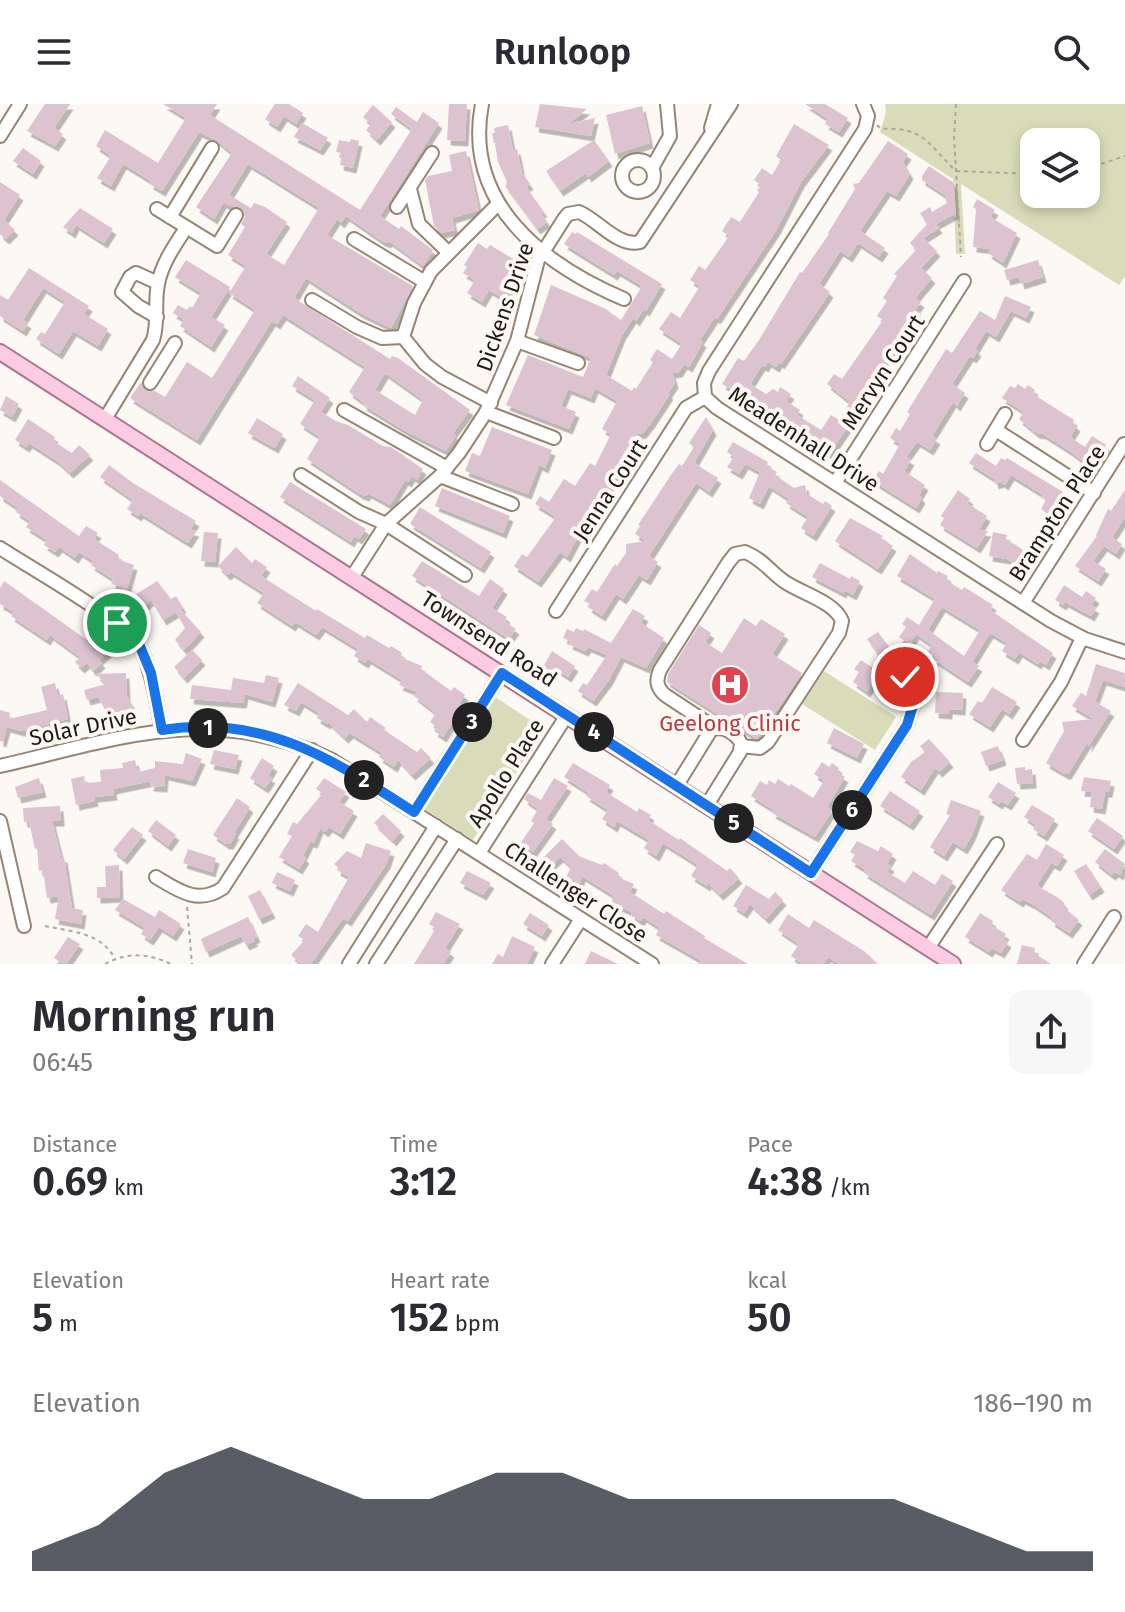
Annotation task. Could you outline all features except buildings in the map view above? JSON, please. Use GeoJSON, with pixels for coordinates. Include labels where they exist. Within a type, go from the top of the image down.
{"type":"FeatureCollection","features":[{"type":"Feature","properties":{"kind":"main road","name":"Townsend Road"},"geometry":{"type":"LineString","coordinates":[[0,352],[953,964]]}},
{"type":"Feature","properties":{"kind":"street"},"geometry":{"type":"LineString","coordinates":[[0,136],[20,104]]}},
{"type":"Feature","properties":{"kind":"street"},"geometry":{"type":"LineString","coordinates":[[482,104],[479,128],[481,158],[498,204],[542,252],[576,276],[624,299]]}},
{"type":"Feature","properties":{"kind":"street"},"geometry":{"type":"LineString","coordinates":[[652,168],[670,136],[667,104]]}},
{"type":"Feature","properties":{"kind":"street","name":"Dickens Drive"},"geometry":{"type":"LineString","coordinates":[[709,135],[718,104]]}},
{"type":"Feature","properties":{"kind":"street","name":"Dickens Drive"},"geometry":{"type":"LineString","coordinates":[[352,577],[386,524],[444,472],[488,407],[517,341],[542,252],[559,225],[573,212],[586,215],[629,243],[640,242],[731,104]]}},
{"type":"Feature","properties":{"kind":"street","name":"Meadenhall Drive"},"geometry":{"type":"LineString","coordinates":[[865,110],[862,135],[709,371],[704,383],[705,397],[717,408],[1023,603],[1082,638],[1125,652]]}},
{"type":"Feature","properties":{"kind":"street"},"geometry":{"type":"LineString","coordinates":[[170,217],[212,148]]}},
{"type":"Feature","properties":{"kind":"street"},"geometry":{"type":"LineString","coordinates":[[397,207],[432,153]]}},
{"type":"Feature","properties":{"kind":"street"},"geometry":{"type":"LineString","coordinates":[[410,189],[419,224],[448,252]]}},
{"type":"Feature","properties":{"kind":"street"},"geometry":{"type":"LineString","coordinates":[[403,337],[414,303],[425,282],[448,252],[498,204]]}},
{"type":"Feature","properties":{"kind":"street"},"geometry":{"type":"LineString","coordinates":[[157,209],[217,246],[236,215]]}},
{"type":"Feature","properties":{"kind":"street"},"geometry":{"type":"LineString","coordinates":[[105,419],[147,352],[156,331],[158,283],[166,261],[186,228]]}},
{"type":"Feature","properties":{"kind":"street"},"geometry":{"type":"LineString","coordinates":[[354,239],[425,282]]}},
{"type":"Feature","properties":{"kind":"street"},"geometry":{"type":"LineString","coordinates":[[157,317],[122,292],[130,277],[136,273],[158,283]]}},
{"type":"Feature","properties":{"kind":"street","name":"Mervyn Court"},"geometry":{"type":"LineString","coordinates":[[835,483],[964,281]]}},
{"type":"Feature","properties":{"kind":"street"},"geometry":{"type":"LineString","coordinates":[[312,300],[382,338],[403,337]]}},
{"type":"Feature","properties":{"kind":"street"},"geometry":{"type":"LineString","coordinates":[[403,337],[425,364],[442,377],[488,407],[554,438]]}},
{"type":"Feature","properties":{"kind":"street"},"geometry":{"type":"LineString","coordinates":[[517,341],[578,363]]}},
{"type":"Feature","properties":{"kind":"street"},"geometry":{"type":"LineString","coordinates":[[150,383],[175,343]]}},
{"type":"Feature","properties":{"kind":"street"},"geometry":{"type":"LineString","coordinates":[[147,352],[163,363]]}},
{"type":"Feature","properties":{"kind":"street","name":"Jenna Court"},"geometry":{"type":"LineString","coordinates":[[556,611],[686,408],[705,397]]}},
{"type":"Feature","properties":{"kind":"street"},"geometry":{"type":"LineString","coordinates":[[344,410],[444,472],[512,504]]}},
{"type":"Feature","properties":{"kind":"street"},"geometry":{"type":"LineString","coordinates":[[987,444],[1005,414]]}},
{"type":"Feature","properties":{"kind":"street"},"geometry":{"type":"LineString","coordinates":[[996,430],[1094,493]]}},
{"type":"Feature","properties":{"kind":"street","name":"Brampton Place"},"geometry":{"type":"LineString","coordinates":[[1023,603],[1124,444]]}},
{"type":"Feature","properties":{"kind":"street"},"geometry":{"type":"LineString","coordinates":[[301,475],[359,512],[386,524],[465,575]]}},
{"type":"Feature","properties":{"kind":"street"},"geometry":{"type":"LineString","coordinates":[[0,548],[117,623],[139,644],[151,673],[162,730]]}},
{"type":"Feature","properties":{"kind":"street"},"geometry":{"type":"LineString","coordinates":[[707,805],[741,746],[738,737],[715,728],[660,691],[656,681],[660,670],[735,554],[745,552],[764,562],[785,582],[839,614],[841,627],[765,746],[755,749],[741,746]]}},
{"type":"Feature","properties":{"kind":"street"},"geometry":{"type":"LineString","coordinates":[[1023,740],[1061,682],[1082,638]]}},
{"type":"Feature","properties":{"kind":"street"},"geometry":{"type":"LineString","coordinates":[[414,812],[502,673]]}},
{"type":"Feature","properties":{"kind":"street"},"geometry":{"type":"LineString","coordinates":[[811,873],[907,725],[913,705],[905,677]]}},
{"type":"Feature","properties":{"kind":"street","name":"Apollo Place"},"geometry":{"type":"LineString","coordinates":[[479,853],[567,715]]}},
{"type":"Feature","properties":{"kind":"street","name":"Solar Drive"},"geometry":{"type":"LineString","coordinates":[[0,766],[162,730],[230,728],[260,733],[312,750],[479,853]]}},
{"type":"Feature","properties":{"kind":"street"},"geometry":{"type":"LineString","coordinates":[[677,785],[707,733],[715,728]]}},
{"type":"Feature","properties":{"kind":"street"},"geometry":{"type":"LineString","coordinates":[[156,877],[194,897],[214,895],[223,888],[312,750]]}},
{"type":"Feature","properties":{"kind":"street"},"geometry":{"type":"LineString","coordinates":[[0,821],[24,926]]}},
{"type":"Feature","properties":{"kind":"street","name":"Apollo Place"},"geometry":{"type":"LineString","coordinates":[[349,964],[436,826]]}},
{"type":"Feature","properties":{"kind":"street","name":"Apollo Place"},"geometry":{"type":"LineString","coordinates":[[376,964],[457,839]]}},
{"type":"Feature","properties":{"kind":"street"},"geometry":{"type":"LineString","coordinates":[[928,948],[997,844]]}},
{"type":"Feature","properties":{"kind":"street","name":"Challenger Close"},"geometry":{"type":"LineString","coordinates":[[479,853],[652,964]]}},
{"type":"Feature","properties":{"kind":"street"},"geometry":{"type":"LineString","coordinates":[[1084,964],[1114,917]]}},
{"type":"Feature","properties":{"kind":"street"},"geometry":{"type":"LineString","coordinates":[[552,964],[581,919]]}},
{"type":"Feature","properties":{"kind":"path"},"geometry":{"type":"LineString","coordinates":[[956,104],[954,136],[961,257]]}},
{"type":"Feature","properties":{"kind":"path"},"geometry":{"type":"LineString","coordinates":[[865,110],[881,129],[907,130],[921,136],[938,149],[956,171],[1020,173]]}},
{"type":"Feature","properties":{"kind":"path"},"geometry":{"type":"LineString","coordinates":[[1100,164],[1125,156]]}},
{"type":"Feature","properties":{"kind":"path"},"geometry":{"type":"LineString","coordinates":[[187,907],[192,964]]}},
{"type":"Feature","properties":{"kind":"path"},"geometry":{"type":"LineString","coordinates":[[45,926],[99,939],[115,959]]}},
{"type":"Feature","properties":{"kind":"path"},"geometry":{"type":"LineString","coordinates":[[105,964],[123,956],[147,955],[171,964]]}},
{"type":"Feature","properties":{"kind":"green space"},"geometry":{"type":"Polygon","coordinates":[[[885,104],[1125,104],[1125,276],[1119,285],[961,184],[965,254],[956,254],[953,179],[880,132],[885,104]]]}},
{"type":"Feature","properties":{"kind":"green space"},"geometry":{"type":"Polygon","coordinates":[[[824,671],[896,717],[875,750],[802,704],[824,671]]]}},
{"type":"Feature","properties":{"kind":"green space"},"geometry":{"type":"Polygon","coordinates":[[[495,697],[544,729],[473,840],[423,808],[495,697]]]}},
{"type":"Feature","properties":{"kind":"place","name":"Geelong Clinic"},"geometry":{"type":"Point","coordinates":[730,685]}},
{"type":"Feature","properties":{"kind":"route"},"geometry":{"type":"LineString","coordinates":[[117,623],[139,644],[151,673],[162,730],[230,728],[284,740],[332,760],[414,812],[502,673],[811,873],[907,725],[913,705],[905,677]]}}]}
